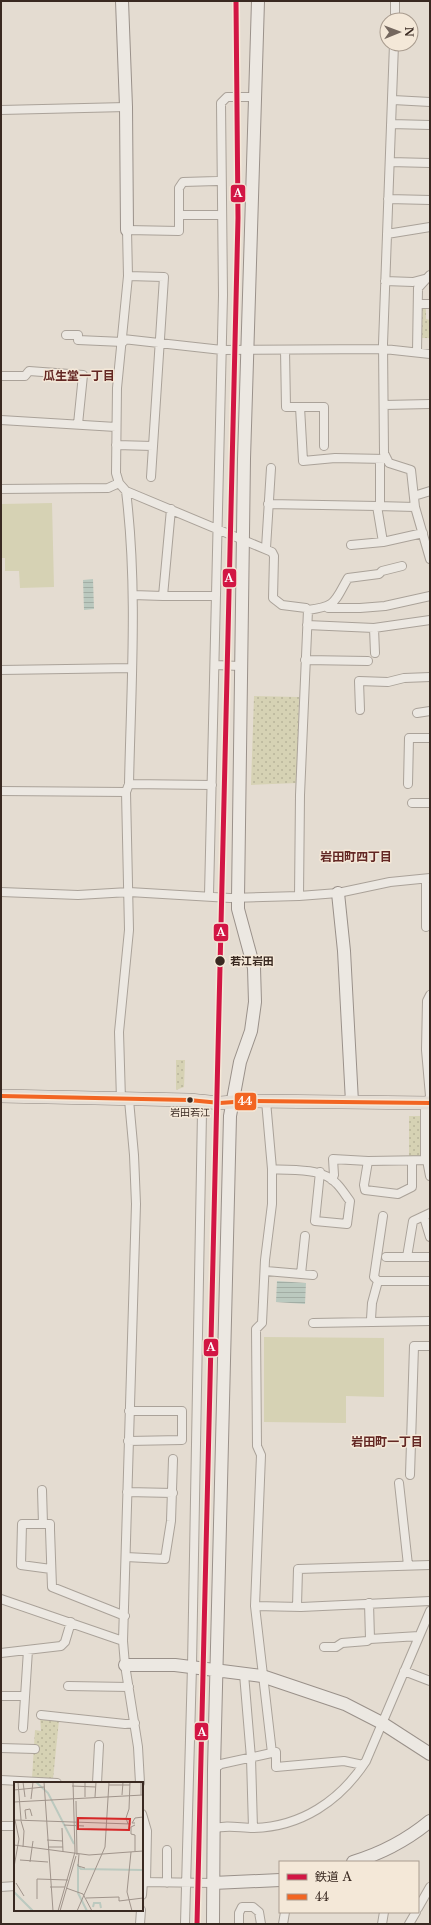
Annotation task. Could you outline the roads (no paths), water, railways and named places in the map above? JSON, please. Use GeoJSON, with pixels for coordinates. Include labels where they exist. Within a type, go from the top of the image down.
{"type":"FeatureCollection","features":[{"type":"Feature","properties":{"kind":"main road"},"geometry":{"type":"LineString","coordinates":[[1,1096],[125,1100],[429,1104]]}},
{"type":"Feature","properties":{"kind":"street"},"geometry":{"type":"LineString","coordinates":[[122,1],[126,108],[128,276],[123,341],[117,388],[116,473],[119,483],[126,491],[243,538],[272,552],[274,556],[273,598],[282,605],[306,608],[308,610],[326,608],[360,608],[385,606],[430,596]]}},
{"type":"Feature","properties":{"kind":"street"},"geometry":{"type":"LineString","coordinates":[[213,1924],[214,1769],[230,1116],[240,1062],[251,1030],[255,1002],[254,968],[238,909],[238,898],[240,666],[247,350],[258,1]]}},
{"type":"Feature","properties":{"kind":"street"},"geometry":{"type":"LineString","coordinates":[[395,1],[395,12]]}},
{"type":"Feature","properties":{"kind":"street"},"geometry":{"type":"LineString","coordinates":[[383,542],[378,506],[383,459],[385,281],[394,52]]}},
{"type":"Feature","properties":{"kind":"street"},"geometry":{"type":"LineString","coordinates":[[209,895],[223,295],[221,103],[226,98],[255,97]]}},
{"type":"Feature","properties":{"kind":"street"},"geometry":{"type":"LineString","coordinates":[[393,100],[430,102]]}},
{"type":"Feature","properties":{"kind":"street"},"geometry":{"type":"LineString","coordinates":[[1,110],[126,108]]}},
{"type":"Feature","properties":{"kind":"street"},"geometry":{"type":"LineString","coordinates":[[391,124],[430,125]]}},
{"type":"Feature","properties":{"kind":"street"},"geometry":{"type":"LineString","coordinates":[[390,162],[430,163]]}},
{"type":"Feature","properties":{"kind":"street"},"geometry":{"type":"LineString","coordinates":[[127,230],[179,231],[179,188],[183,182],[216,181]]}},
{"type":"Feature","properties":{"kind":"street"},"geometry":{"type":"LineString","coordinates":[[388,199],[430,200]]}},
{"type":"Feature","properties":{"kind":"street"},"geometry":{"type":"LineString","coordinates":[[179,215],[217,215]]}},
{"type":"Feature","properties":{"kind":"street"},"geometry":{"type":"LineString","coordinates":[[387,234],[430,227]]}},
{"type":"Feature","properties":{"kind":"street"},"geometry":{"type":"LineString","coordinates":[[128,276],[164,277],[161,344],[151,477]]}},
{"type":"Feature","properties":{"kind":"street"},"geometry":{"type":"LineString","coordinates":[[385,281],[413,282],[429,277]]}},
{"type":"Feature","properties":{"kind":"street"},"geometry":{"type":"LineString","coordinates":[[417,352],[418,288],[429,277]]}},
{"type":"Feature","properties":{"kind":"street"},"geometry":{"type":"LineString","coordinates":[[418,304],[430,304]]}},
{"type":"Feature","properties":{"kind":"street"},"geometry":{"type":"LineString","coordinates":[[66,335],[78,335],[78,340],[123,341],[222,350],[384,350],[430,354]]}},
{"type":"Feature","properties":{"kind":"street"},"geometry":{"type":"LineString","coordinates":[[285,350],[286,407],[324,407],[324,446]]}},
{"type":"Feature","properties":{"kind":"street"},"geometry":{"type":"LineString","coordinates":[[1,376],[25,376],[29,371],[84,375],[78,424]]}},
{"type":"Feature","properties":{"kind":"street"},"geometry":{"type":"LineString","coordinates":[[384,405],[430,404]]}},
{"type":"Feature","properties":{"kind":"street"},"geometry":{"type":"LineString","coordinates":[[300,407],[303,461],[335,458],[383,459],[411,470],[414,507],[426,535],[430,559]]}},
{"type":"Feature","properties":{"kind":"street"},"geometry":{"type":"LineString","coordinates":[[1,420],[116,427]]}},
{"type":"Feature","properties":{"kind":"street"},"geometry":{"type":"LineString","coordinates":[[116,445],[153,446]]}},
{"type":"Feature","properties":{"kind":"street"},"geometry":{"type":"LineString","coordinates":[[266,548],[271,468]]}},
{"type":"Feature","properties":{"kind":"street"},"geometry":{"type":"LineString","coordinates":[[1,489],[108,488],[119,483]]}},
{"type":"Feature","properties":{"kind":"street"},"geometry":{"type":"LineString","coordinates":[[126,491],[133,567],[134,638],[128,788],[129,930],[119,1032],[125,1100],[134,1155],[136,1204],[128,1411],[125,1616],[123,1640],[125,1665],[138,1747],[140,1782]]}},
{"type":"Feature","properties":{"kind":"street"},"geometry":{"type":"LineString","coordinates":[[414,496],[430,491]]}},
{"type":"Feature","properties":{"kind":"street"},"geometry":{"type":"LineString","coordinates":[[268,504],[414,507]]}},
{"type":"Feature","properties":{"kind":"street"},"geometry":{"type":"LineString","coordinates":[[163,596],[170,509]]}},
{"type":"Feature","properties":{"kind":"street"},"geometry":{"type":"LineString","coordinates":[[351,545],[383,542],[426,535]]}},
{"type":"Feature","properties":{"kind":"street"},"geometry":{"type":"LineString","coordinates":[[326,608],[334,603],[348,578],[379,574],[382,570],[402,566]]}},
{"type":"Feature","properties":{"kind":"street"},"geometry":{"type":"LineString","coordinates":[[133,596],[216,596]]}},
{"type":"Feature","properties":{"kind":"street"},"geometry":{"type":"LineString","coordinates":[[299,896],[300,790],[308,610]]}},
{"type":"Feature","properties":{"kind":"street"},"geometry":{"type":"LineString","coordinates":[[307,625],[374,628],[430,620]]}},
{"type":"Feature","properties":{"kind":"street"},"geometry":{"type":"LineString","coordinates":[[374,628],[375,652]]}},
{"type":"Feature","properties":{"kind":"street"},"geometry":{"type":"LineString","coordinates":[[305,660],[368,661]]}},
{"type":"Feature","properties":{"kind":"street"},"geometry":{"type":"LineString","coordinates":[[215,665],[240,666]]}},
{"type":"Feature","properties":{"kind":"street"},"geometry":{"type":"LineString","coordinates":[[1,670],[132,668]]}},
{"type":"Feature","properties":{"kind":"street"},"geometry":{"type":"LineString","coordinates":[[360,710],[359,681],[388,682],[404,678],[430,677]]}},
{"type":"Feature","properties":{"kind":"street"},"geometry":{"type":"LineString","coordinates":[[417,714],[430,711]]}},
{"type":"Feature","properties":{"kind":"street"},"geometry":{"type":"LineString","coordinates":[[408,784],[410,738],[430,738]]}},
{"type":"Feature","properties":{"kind":"street"},"geometry":{"type":"LineString","coordinates":[[1,791],[212,785]]}},
{"type":"Feature","properties":{"kind":"street"},"geometry":{"type":"LineString","coordinates":[[412,803],[430,803]]}},
{"type":"Feature","properties":{"kind":"street"},"geometry":{"type":"LineString","coordinates":[[1,892],[78,895],[129,892],[174,895],[209,895],[238,898],[338,893],[390,882],[428,878],[426,927]]}},
{"type":"Feature","properties":{"kind":"street"},"geometry":{"type":"LineString","coordinates":[[338,893],[344,951],[352,1102]]}},
{"type":"Feature","properties":{"kind":"street"},"geometry":{"type":"LineString","coordinates":[[430,995],[427,1001],[430,1096],[429,1104],[425,1110],[430,1176]]}},
{"type":"Feature","properties":{"kind":"street"},"geometry":{"type":"LineString","coordinates":[[266,1101],[272,1169],[272,1204],[265,1260],[266,1272],[262,1323],[256,1329],[257,1446],[261,1455],[255,1606],[272,1753]]}},
{"type":"Feature","properties":{"kind":"street"},"geometry":{"type":"LineString","coordinates":[[185,1924],[192,1666],[202,1112]]}},
{"type":"Feature","properties":{"kind":"street"},"geometry":{"type":"LineString","coordinates":[[332,1180],[334,1174],[333,1159],[368,1161],[428,1160]]}},
{"type":"Feature","properties":{"kind":"street"},"geometry":{"type":"LineString","coordinates":[[368,1161],[364,1185],[365,1190],[398,1194],[412,1187],[412,1161]]}},
{"type":"Feature","properties":{"kind":"street"},"geometry":{"type":"LineString","coordinates":[[272,1169],[320,1172],[332,1180],[350,1201],[347,1224],[315,1221],[320,1172]]}},
{"type":"Feature","properties":{"kind":"street"},"geometry":{"type":"LineString","coordinates":[[407,1257],[413,1221],[427,1215],[430,1237]]}},
{"type":"Feature","properties":{"kind":"street"},"geometry":{"type":"LineString","coordinates":[[383,1216],[374,1277],[378,1281],[430,1281]]}},
{"type":"Feature","properties":{"kind":"street"},"geometry":{"type":"LineString","coordinates":[[301,1274],[306,1236]]}},
{"type":"Feature","properties":{"kind":"street"},"geometry":{"type":"LineString","coordinates":[[386,1258],[430,1258]]}},
{"type":"Feature","properties":{"kind":"street"},"geometry":{"type":"LineString","coordinates":[[266,1272],[314,1275]]}},
{"type":"Feature","properties":{"kind":"street"},"geometry":{"type":"LineString","coordinates":[[371,1319],[372,1303],[378,1281]]}},
{"type":"Feature","properties":{"kind":"street"},"geometry":{"type":"LineString","coordinates":[[313,1323],[430,1321]]}},
{"type":"Feature","properties":{"kind":"street"},"geometry":{"type":"LineString","coordinates":[[410,1475],[414,1346],[430,1346]]}},
{"type":"Feature","properties":{"kind":"street"},"geometry":{"type":"LineString","coordinates":[[128,1411],[182,1411],[182,1440],[128,1441]]}},
{"type":"Feature","properties":{"kind":"street"},"geometry":{"type":"LineString","coordinates":[[126,1557],[165,1559],[173,1493],[173,1459]]}},
{"type":"Feature","properties":{"kind":"street"},"geometry":{"type":"LineString","coordinates":[[399,1483],[408,1566]]}},
{"type":"Feature","properties":{"kind":"street"},"geometry":{"type":"LineString","coordinates":[[42,1490],[43,1524]]}},
{"type":"Feature","properties":{"kind":"street"},"geometry":{"type":"LineString","coordinates":[[127,1492],[173,1493]]}},
{"type":"Feature","properties":{"kind":"street"},"geometry":{"type":"LineString","coordinates":[[51,1568],[20,1565],[22,1524],[50,1524],[52,1587],[125,1616]]}},
{"type":"Feature","properties":{"kind":"street"},"geometry":{"type":"LineString","coordinates":[[297,1606],[298,1568],[430,1565]]}},
{"type":"Feature","properties":{"kind":"street"},"geometry":{"type":"LineString","coordinates":[[1,1599],[123,1640]]}},
{"type":"Feature","properties":{"kind":"street"},"geometry":{"type":"LineString","coordinates":[[255,1606],[430,1601]]}},
{"type":"Feature","properties":{"kind":"street"},"geometry":{"type":"LineString","coordinates":[[369,1603],[370,1639]]}},
{"type":"Feature","properties":{"kind":"street"},"geometry":{"type":"LineString","coordinates":[[213,1829],[220,1826],[253,1828],[281,1826],[297,1821],[330,1801],[355,1778],[363,1765],[382,1723],[430,1611]]}},
{"type":"Feature","properties":{"kind":"street"},"geometry":{"type":"LineString","coordinates":[[1,1654],[61,1646],[65,1642],[71,1622]]}},
{"type":"Feature","properties":{"kind":"street"},"geometry":{"type":"LineString","coordinates":[[324,1647],[336,1647],[342,1643],[367,1641],[370,1639],[419,1636]]}},
{"type":"Feature","properties":{"kind":"street"},"geometry":{"type":"LineString","coordinates":[[23,1728],[28,1650]]}},
{"type":"Feature","properties":{"kind":"street"},"geometry":{"type":"LineString","coordinates":[[125,1665],[192,1666],[262,1676],[345,1704],[382,1723],[430,1754]]}},
{"type":"Feature","properties":{"kind":"street"},"geometry":{"type":"LineString","coordinates":[[404,1671],[430,1681]]}},
{"type":"Feature","properties":{"kind":"street"},"geometry":{"type":"LineString","coordinates":[[244,1674],[251,1758],[253,1828]]}},
{"type":"Feature","properties":{"kind":"street"},"geometry":{"type":"LineString","coordinates":[[68,1686],[129,1687]]}},
{"type":"Feature","properties":{"kind":"street"},"geometry":{"type":"LineString","coordinates":[[1,1696],[25,1696]]}},
{"type":"Feature","properties":{"kind":"street"},"geometry":{"type":"LineString","coordinates":[[41,1715],[125,1724],[135,1723]]}},
{"type":"Feature","properties":{"kind":"street"},"geometry":{"type":"LineString","coordinates":[[97,1782],[99,1745]]}},
{"type":"Feature","properties":{"kind":"street"},"geometry":{"type":"LineString","coordinates":[[1,1748],[35,1749]]}},
{"type":"Feature","properties":{"kind":"street"},"geometry":{"type":"LineString","coordinates":[[214,1769],[221,1764],[276,1752],[276,1767],[344,1761],[363,1765]]}},
{"type":"Feature","properties":{"kind":"street"},"geometry":{"type":"LineString","coordinates":[[1,1780],[38,1782]]}},
{"type":"Feature","properties":{"kind":"street"},"geometry":{"type":"LineString","coordinates":[[143,1819],[147,1831],[144,1882],[213,1883],[279,1880]]}},
{"type":"Feature","properties":{"kind":"street"},"geometry":{"type":"LineString","coordinates":[[356,1861],[392,1847],[411,1837],[430,1821]]}},
{"type":"Feature","properties":{"kind":"street"},"geometry":{"type":"LineString","coordinates":[[1,1826],[14,1826]]}},
{"type":"Feature","properties":{"kind":"street"},"geometry":{"type":"LineString","coordinates":[[167,1850],[167,1883]]}},
{"type":"Feature","properties":{"kind":"street"},"geometry":{"type":"LineString","coordinates":[[1,1887],[14,1886]]}},
{"type":"Feature","properties":{"kind":"street"},"geometry":{"type":"LineString","coordinates":[[419,1906],[430,1887]]}},
{"type":"Feature","properties":{"kind":"street"},"geometry":{"type":"LineString","coordinates":[[239,1924],[239,1913],[242,1907],[253,1907],[259,1912],[261,1924]]}},
{"type":"Feature","properties":{"kind":"street"},"geometry":{"type":"LineString","coordinates":[[140,1924],[141,1911]]}},
{"type":"Feature","properties":{"kind":"street"},"geometry":{"type":"LineString","coordinates":[[283,1924],[285,1913]]}},
{"type":"Feature","properties":{"kind":"street"},"geometry":{"type":"LineString","coordinates":[[382,1924],[384,1913]]}},
{"type":"Feature","properties":{"kind":"street"},"geometry":{"type":"LineString","coordinates":[[409,1924],[415,1913]]}},
{"type":"Feature","properties":{"kind":"rail line","name":"A"},"geometry":{"type":"LineString","coordinates":[[197,1924],[238,218],[236,1]]}},
{"type":"Feature","properties":{"kind":"place","name":"若江岩田"},"geometry":{"type":"Point","coordinates":[220,961]}},
{"type":"Feature","properties":{"kind":"place","name":"岩田若江"},"geometry":{"type":"Point","coordinates":[190,1100]}},
{"type":"Feature","properties":{"kind":"district","name":"瓜生堂一丁目"},"geometry":{"type":"Point","coordinates":[79,376]}},
{"type":"Feature","properties":{"kind":"district","name":"岩田町四丁目"},"geometry":{"type":"Point","coordinates":[356,857]}},
{"type":"Feature","properties":{"kind":"district","name":"岩田町一丁目"},"geometry":{"type":"Point","coordinates":[387,1442]}}]}
